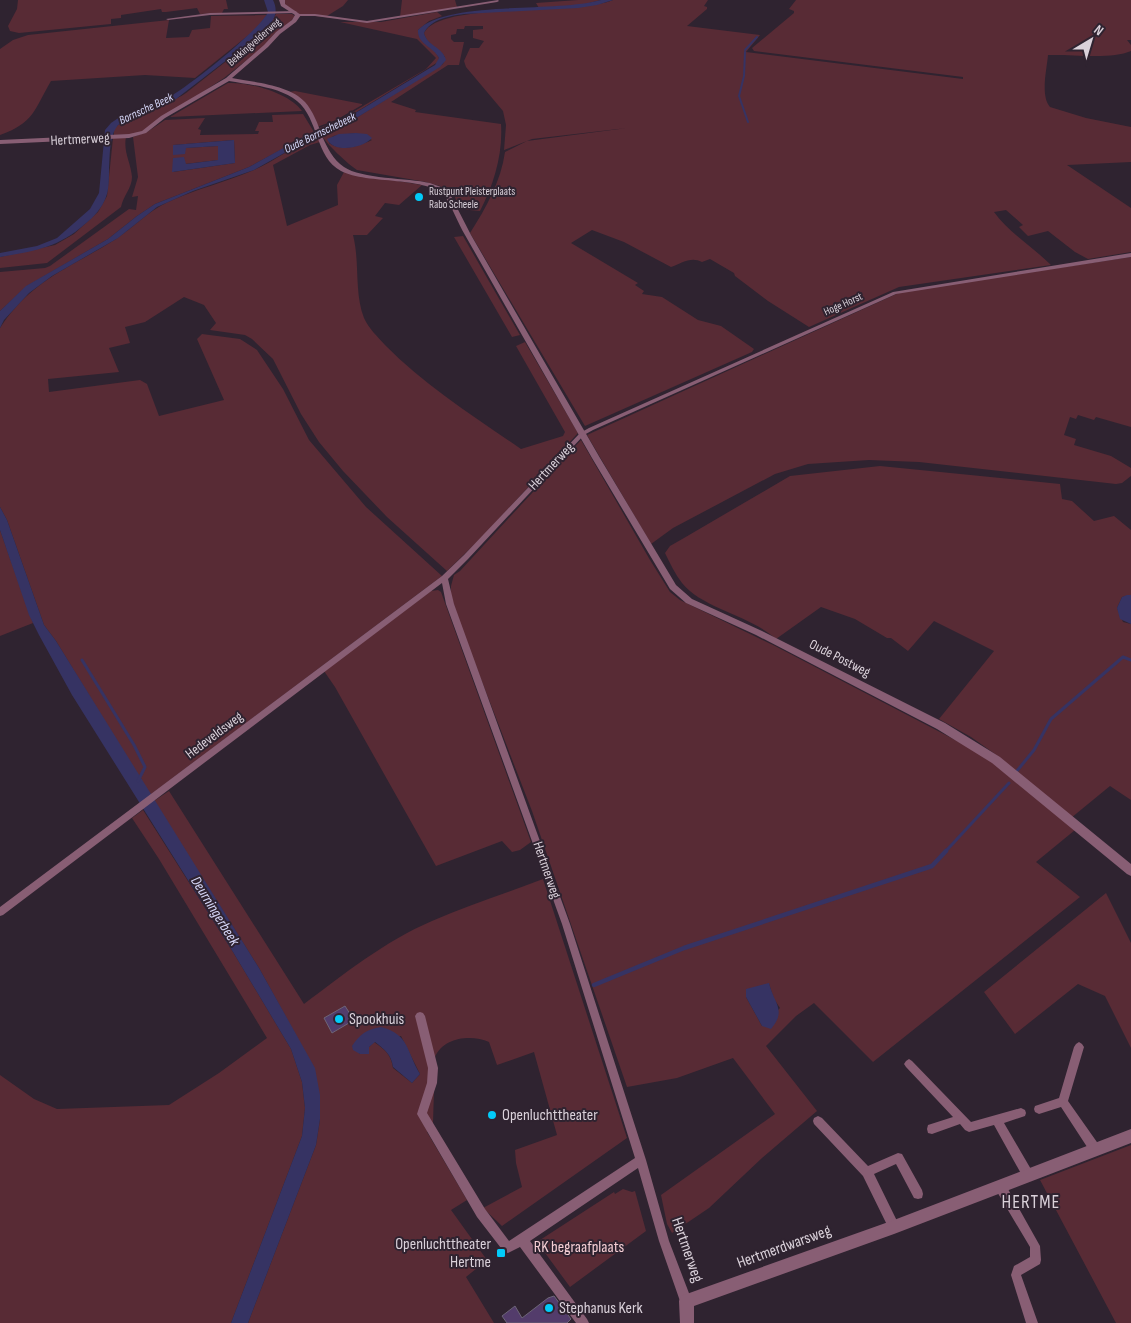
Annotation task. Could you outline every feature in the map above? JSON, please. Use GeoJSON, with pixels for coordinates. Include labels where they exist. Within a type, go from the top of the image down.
{"type":"FeatureCollection","features":[{"type":"Feature","properties":{"kind":"street","name":"Bekkingvelderweg"},"geometry":{"type":"LineString","coordinates":[[228,79],[278,33],[294,21],[296,14],[283,5],[282,0]]}},
{"type":"Feature","properties":{"kind":"street"},"geometry":{"type":"LineString","coordinates":[[168,19],[210,14],[278,13],[314,15],[339,20],[367,22],[497,1]]}},
{"type":"Feature","properties":{"kind":"street","name":"Hertmerweg"},"geometry":{"type":"LineString","coordinates":[[0,142],[96,138],[144,132],[163,117],[228,79],[295,97],[303,104],[335,162],[346,171],[428,184],[439,188],[446,194],[582,434],[444,578],[450,604],[566,924],[641,1160],[664,1241],[686,1301],[687,1323]]}},
{"type":"Feature","properties":{"kind":"street","name":"Hoge Horst"},"geometry":{"type":"LineString","coordinates":[[582,434],[895,292],[1131,254]]}},
{"type":"Feature","properties":{"kind":"street","name":"Oude Postweg"},"geometry":{"type":"LineString","coordinates":[[582,434],[668,579],[680,595],[941,726],[976,747],[996,760],[1131,870]]}},
{"type":"Feature","properties":{"kind":"street","name":"Hedeveldsweg"},"geometry":{"type":"LineString","coordinates":[[0,912],[444,578]]}},
{"type":"Feature","properties":{"kind":"street"},"geometry":{"type":"LineString","coordinates":[[420,1016],[433,1068],[432,1083],[422,1114],[481,1213],[508,1248],[641,1160]]}},
{"type":"Feature","properties":{"kind":"street"},"geometry":{"type":"LineString","coordinates":[[1063,1102],[1079,1047]]}},
{"type":"Feature","properties":{"kind":"street"},"geometry":{"type":"LineString","coordinates":[[909,1064],[969,1127],[1021,1113]]}},
{"type":"Feature","properties":{"kind":"street"},"geometry":{"type":"LineString","coordinates":[[1039,1109],[1063,1102]]}},
{"type":"Feature","properties":{"kind":"street"},"geometry":{"type":"LineString","coordinates":[[1063,1102],[1095,1149]]}},
{"type":"Feature","properties":{"kind":"street"},"geometry":{"type":"LineString","coordinates":[[932,1129],[962,1119]]}},
{"type":"Feature","properties":{"kind":"street"},"geometry":{"type":"LineString","coordinates":[[996,1119],[1028,1175]]}},
{"type":"Feature","properties":{"kind":"street"},"geometry":{"type":"LineString","coordinates":[[818,1121],[867,1172],[894,1226]]}},
{"type":"Feature","properties":{"kind":"street","name":"Hertmerdwarsweg"},"geometry":{"type":"LineString","coordinates":[[686,1301],[894,1226],[1131,1136]]}},
{"type":"Feature","properties":{"kind":"street"},"geometry":{"type":"LineString","coordinates":[[867,1172],[898,1158],[918,1194]]}},
{"type":"Feature","properties":{"kind":"street"},"geometry":{"type":"LineString","coordinates":[[1000,1186],[1035,1246],[1036,1260],[1018,1270],[1016,1275],[1032,1323]]}},
{"type":"Feature","properties":{"kind":"street"},"geometry":{"type":"LineString","coordinates":[[522,1240],[583,1323]]}},
{"type":"Feature","properties":{"kind":"green space"},"geometry":{"type":"Polygon","coordinates":[[[18,0],[226,0],[228,9],[224,9],[222,13],[200,14],[197,8],[166,12],[162,12],[161,9],[121,15],[121,18],[111,19],[111,24],[19,33],[10,31],[8,26],[17,9],[18,0]]]}},
{"type":"Feature","properties":{"kind":"green space"},"geometry":{"type":"Polygon","coordinates":[[[285,0],[348,0],[343,6],[327,16],[332,18],[299,14],[285,5],[285,0]]]}},
{"type":"Feature","properties":{"kind":"green space"},"geometry":{"type":"Polygon","coordinates":[[[402,0],[455,0],[457,7],[400,17],[402,0]]]}},
{"type":"Feature","properties":{"kind":"green space"},"geometry":{"type":"Polygon","coordinates":[[[601,0],[581,5],[539,8],[536,3],[601,0]]]}},
{"type":"Feature","properties":{"kind":"green space"},"geometry":{"type":"Polygon","coordinates":[[[613,0],[708,0],[704,6],[707,9],[687,26],[760,35],[746,52],[963,79],[963,77],[754,51],[752,48],[794,13],[794,11],[789,9],[796,0],[1131,0],[1131,40],[1127,40],[1131,45],[1131,51],[1123,54],[1102,56],[1048,55],[1045,96],[1050,107],[1086,118],[1131,127],[1131,162],[1067,165],[1131,208],[1131,252],[1088,259],[1075,252],[1048,231],[1028,236],[1019,227],[1023,225],[1006,210],[994,212],[1007,227],[1051,265],[899,287],[809,327],[768,301],[735,276],[734,273],[710,259],[702,262],[690,260],[671,267],[624,242],[592,230],[571,243],[638,283],[635,285],[644,291],[642,294],[662,297],[698,320],[721,326],[754,349],[752,352],[585,426],[470,233],[492,194],[505,152],[527,141],[627,128],[532,139],[504,150],[506,125],[503,111],[466,67],[464,61],[470,48],[479,48],[484,41],[473,38],[473,30],[483,29],[483,26],[465,26],[464,29],[457,29],[456,34],[451,35],[451,39],[454,42],[464,42],[459,65],[448,65],[391,102],[416,110],[415,112],[501,124],[499,158],[480,211],[459,209],[454,194],[440,186],[357,170],[337,153],[321,134],[348,123],[443,64],[445,57],[427,40],[424,33],[435,23],[455,17],[481,13],[595,5],[613,0]],[[356,133],[333,136],[329,143],[344,148],[372,140],[356,133]]]}},
{"type":"Feature","properties":{"kind":"green space"},"geometry":{"type":"Polygon","coordinates":[[[437,12],[442,16],[429,21],[418,30],[422,40],[436,53],[439,58],[438,62],[345,119],[320,130],[319,128],[341,119],[426,69],[436,58],[417,39],[340,22],[381,22],[437,12]]]}},
{"type":"Feature","properties":{"kind":"green space"},"geometry":{"type":"Polygon","coordinates":[[[276,14],[292,14],[295,16],[275,33],[262,48],[224,78],[138,134],[114,135],[114,129],[128,119],[186,93],[262,33],[276,14]]]}},
{"type":"Feature","properties":{"kind":"green space"},"geometry":{"type":"Polygon","coordinates":[[[267,15],[255,30],[195,78],[145,75],[51,81],[27,120],[20,126],[0,135],[0,49],[13,40],[28,35],[169,20],[166,38],[189,37],[192,30],[210,28],[211,16],[267,15]]]}},
{"type":"Feature","properties":{"kind":"green space"},"geometry":{"type":"Polygon","coordinates":[[[228,83],[247,84],[279,94],[302,111],[170,117],[228,83]]]}},
{"type":"Feature","properties":{"kind":"green space"},"geometry":{"type":"Polygon","coordinates":[[[295,91],[362,105],[336,120],[317,127],[301,99],[289,92],[295,91]]]}},
{"type":"Feature","properties":{"kind":"green space"},"geometry":{"type":"Polygon","coordinates":[[[303,114],[314,132],[249,167],[155,204],[108,239],[27,286],[0,311],[0,272],[50,266],[129,209],[136,210],[138,196],[132,197],[138,177],[133,137],[147,132],[165,120],[205,118],[198,129],[201,130],[200,135],[258,134],[259,131],[255,131],[259,122],[273,122],[272,115],[303,114]],[[234,140],[173,145],[173,155],[186,148],[218,146],[218,160],[185,164],[173,172],[235,163],[234,140]]]}},
{"type":"Feature","properties":{"kind":"green space"},"geometry":{"type":"Polygon","coordinates":[[[316,135],[320,142],[310,145],[273,165],[287,226],[338,205],[337,185],[344,172],[422,185],[399,205],[385,203],[375,216],[383,218],[367,235],[353,235],[361,308],[366,322],[374,333],[400,360],[433,387],[521,449],[563,436],[565,432],[516,346],[525,342],[578,433],[484,535],[447,571],[387,517],[343,471],[319,442],[301,414],[273,359],[252,339],[245,335],[210,330],[216,323],[204,305],[184,297],[145,322],[125,327],[130,343],[109,348],[119,372],[48,379],[49,392],[140,380],[147,384],[159,416],[224,400],[197,339],[202,334],[240,339],[257,350],[283,389],[309,440],[366,507],[442,576],[150,795],[56,641],[44,625],[7,520],[0,507],[0,328],[12,312],[38,286],[116,239],[161,206],[189,193],[254,170],[316,135]]]}},
{"type":"Feature","properties":{"kind":"green space"},"geometry":{"type":"Polygon","coordinates":[[[126,137],[126,153],[132,177],[131,185],[121,207],[47,263],[0,268],[0,257],[55,245],[74,234],[98,212],[107,196],[113,138],[126,137]]]}},
{"type":"Feature","properties":{"kind":"green space"},"geometry":{"type":"Polygon","coordinates":[[[463,236],[520,335],[512,337],[454,237],[463,236]]]}},
{"type":"Feature","properties":{"kind":"green space"},"geometry":{"type":"Polygon","coordinates":[[[1131,257],[1131,427],[1096,417],[1094,420],[1078,415],[1076,419],[1070,417],[1064,435],[1076,439],[1074,445],[1111,456],[1131,468],[1131,476],[1122,483],[1116,484],[919,462],[869,460],[808,464],[775,474],[673,528],[651,544],[587,435],[903,291],[1131,257]]]}},
{"type":"Feature","properties":{"kind":"green space"},"geometry":{"type":"Polygon","coordinates":[[[581,440],[670,592],[680,600],[775,646],[988,759],[1075,830],[1036,862],[1080,897],[873,1062],[814,1003],[796,1016],[766,1046],[817,1111],[762,1158],[709,1208],[672,1233],[667,1224],[661,1195],[775,1114],[733,1058],[677,1078],[627,1087],[532,811],[462,630],[451,596],[454,575],[460,571],[581,440]],[[769,984],[755,988],[746,997],[762,1026],[780,1008],[774,999],[769,984]]]}},
{"type":"Feature","properties":{"kind":"green space"},"geometry":{"type":"Polygon","coordinates":[[[880,466],[1060,484],[1062,499],[1072,501],[1094,521],[1114,516],[1131,530],[1131,595],[1122,597],[1117,608],[1123,622],[1131,624],[1131,800],[1110,786],[1071,818],[995,754],[971,737],[939,719],[994,651],[934,621],[908,651],[891,638],[887,638],[855,619],[821,607],[776,639],[753,624],[714,606],[691,592],[679,580],[665,553],[670,546],[790,476],[880,466]]]}},
{"type":"Feature","properties":{"kind":"green space"},"geometry":{"type":"Polygon","coordinates":[[[0,530],[33,623],[0,636],[0,530]]]}},
{"type":"Feature","properties":{"kind":"green space"},"geometry":{"type":"Polygon","coordinates":[[[438,590],[441,592],[531,842],[520,850],[512,852],[502,841],[436,866],[335,687],[324,671],[431,591],[438,590]]]}},
{"type":"Feature","properties":{"kind":"green space"},"geometry":{"type":"Polygon","coordinates":[[[169,791],[304,1004],[381,948],[415,929],[459,910],[543,879],[627,1138],[502,1226],[483,1208],[522,1187],[515,1150],[557,1135],[534,1052],[497,1065],[489,1042],[475,1038],[451,1041],[439,1050],[435,1057],[433,1123],[427,1132],[467,1200],[451,1210],[487,1260],[466,1277],[494,1323],[248,1323],[316,1145],[320,1119],[314,1068],[259,968],[154,801],[169,791]],[[401,1036],[352,1046],[360,1054],[369,1053],[369,1047],[374,1042],[387,1053],[393,1068],[412,1083],[420,1074],[401,1036]]]}},
{"type":"Feature","properties":{"kind":"green space"},"geometry":{"type":"Polygon","coordinates":[[[143,810],[233,952],[291,1049],[302,1082],[305,1108],[302,1136],[231,1323],[0,1323],[0,1075],[34,1099],[57,1109],[169,1105],[219,1073],[267,1038],[159,859],[132,818],[143,810]]]}},
{"type":"Feature","properties":{"kind":"green space"},"geometry":{"type":"Polygon","coordinates":[[[1106,893],[1131,943],[1131,1048],[1105,996],[1078,984],[1015,1034],[984,992],[1106,893]]]}},
{"type":"Feature","properties":{"kind":"green space"},"geometry":{"type":"Polygon","coordinates":[[[1131,1145],[1131,1323],[1116,1323],[1040,1180],[1131,1145]]]}},
{"type":"Feature","properties":{"kind":"green space","name":"RK begraafplaats"},"geometry":{"type":"Polygon","coordinates":[[[623,1189],[635,1191],[646,1231],[570,1287],[540,1246],[540,1240],[614,1192],[615,1194],[623,1189]]]}},
{"type":"Feature","properties":{"kind":"water","name":"Bornsche Beek"},"geometry":{"type":"Polygon","coordinates":[[[264,0],[273,0],[276,10],[272,22],[262,33],[176,99],[118,125],[110,146],[107,194],[102,205],[92,218],[75,232],[55,243],[35,250],[0,257],[0,253],[37,246],[57,238],[90,209],[99,193],[105,130],[111,123],[124,115],[167,98],[205,72],[238,45],[262,20],[268,12],[264,0]]]}},
{"type":"Feature","properties":{"kind":"water","name":"Oude Bornschebeek"},"geometry":{"type":"Polygon","coordinates":[[[613,0],[578,8],[464,14],[436,21],[424,33],[428,41],[442,52],[446,60],[440,67],[348,123],[304,142],[254,170],[193,191],[157,207],[118,238],[52,276],[29,293],[4,320],[0,328],[0,311],[26,286],[108,239],[155,204],[249,167],[307,135],[337,124],[435,65],[439,58],[437,54],[418,35],[418,30],[433,21],[453,14],[477,11],[581,4],[613,0]]]}},
{"type":"Feature","properties":{"kind":"water"},"geometry":{"type":"Polygon","coordinates":[[[339,134],[367,134],[372,138],[368,142],[349,148],[336,147],[327,139],[339,134]]]}},
{"type":"Feature","properties":{"kind":"water"},"geometry":{"type":"Polygon","coordinates":[[[234,140],[235,163],[172,172],[173,158],[184,157],[186,164],[218,160],[218,146],[186,148],[185,154],[173,155],[173,145],[234,140]]]}},
{"type":"Feature","properties":{"kind":"water","name":"Deurningerbeek"},"geometry":{"type":"Polygon","coordinates":[[[0,507],[7,520],[44,625],[56,641],[259,968],[315,1068],[320,1095],[320,1119],[316,1145],[248,1323],[231,1323],[302,1136],[305,1108],[302,1082],[291,1049],[233,952],[72,695],[39,635],[29,615],[0,530],[0,507]]]}},
{"type":"Feature","properties":{"kind":"water"},"geometry":{"type":"Polygon","coordinates":[[[1131,595],[1131,624],[1120,619],[1117,608],[1122,597],[1131,595]]]}},
{"type":"Feature","properties":{"kind":"water"},"geometry":{"type":"Polygon","coordinates":[[[769,983],[779,1012],[776,1022],[771,1029],[762,1026],[746,997],[746,989],[769,983]]]}},
{"type":"Feature","properties":{"kind":"water"},"geometry":{"type":"Polygon","coordinates":[[[381,1027],[397,1034],[406,1045],[420,1074],[412,1083],[393,1067],[389,1055],[375,1042],[369,1047],[369,1054],[360,1054],[353,1050],[352,1046],[361,1035],[381,1027]]]}},
{"type":"Feature","properties":{"kind":"building","name":"Spookhuis"},"geometry":{"type":"Polygon","coordinates":[[[345,1006],[354,1020],[332,1033],[324,1018],[345,1006]]]}},
{"type":"Feature","properties":{"kind":"building","name":"Stephanus Kerk"},"geometry":{"type":"Polygon","coordinates":[[[554,1296],[571,1319],[567,1323],[507,1323],[502,1316],[515,1306],[522,1318],[548,1298],[554,1296]]]}},
{"type":"Feature","properties":{"kind":"waterway"},"geometry":{"type":"LineString","coordinates":[[745,50],[757,37]]}},
{"type":"Feature","properties":{"kind":"waterway"},"geometry":{"type":"LineString","coordinates":[[745,52],[744,76],[739,96],[748,122]]}},
{"type":"Feature","properties":{"kind":"waterway"},"geometry":{"type":"LineString","coordinates":[[1016,772],[1034,750],[1051,719],[1123,657],[1131,660]]}},
{"type":"Feature","properties":{"kind":"waterway"},"geometry":{"type":"LineString","coordinates":[[82,660],[134,745],[145,767],[138,781]]}},
{"type":"Feature","properties":{"kind":"waterway"},"geometry":{"type":"LineString","coordinates":[[945,852],[1009,783]]}},
{"type":"Feature","properties":{"kind":"waterway"},"geometry":{"type":"LineString","coordinates":[[594,985],[684,948],[932,866],[946,851]]}},
{"type":"Feature","properties":{"kind":"place","name":"Rustpunt Pleisterplaats Rabo Scheele"},"geometry":{"type":"Point","coordinates":[419,197]}},
{"type":"Feature","properties":{"kind":"place","name":"Spookhuis"},"geometry":{"type":"Point","coordinates":[339,1019]}},
{"type":"Feature","properties":{"kind":"place","name":"Openluchttheater"},"geometry":{"type":"Point","coordinates":[492,1115]}},
{"type":"Feature","properties":{"kind":"place","name":"Openluchttheater Hertme"},"geometry":{"type":"Point","coordinates":[501,1253]}},
{"type":"Feature","properties":{"kind":"place","name":"Stephanus Kerk"},"geometry":{"type":"Point","coordinates":[549,1308]}},
{"type":"Feature","properties":{"kind":"district","name":"HERTME"},"geometry":{"type":"Point","coordinates":[1031,1202]}}]}
